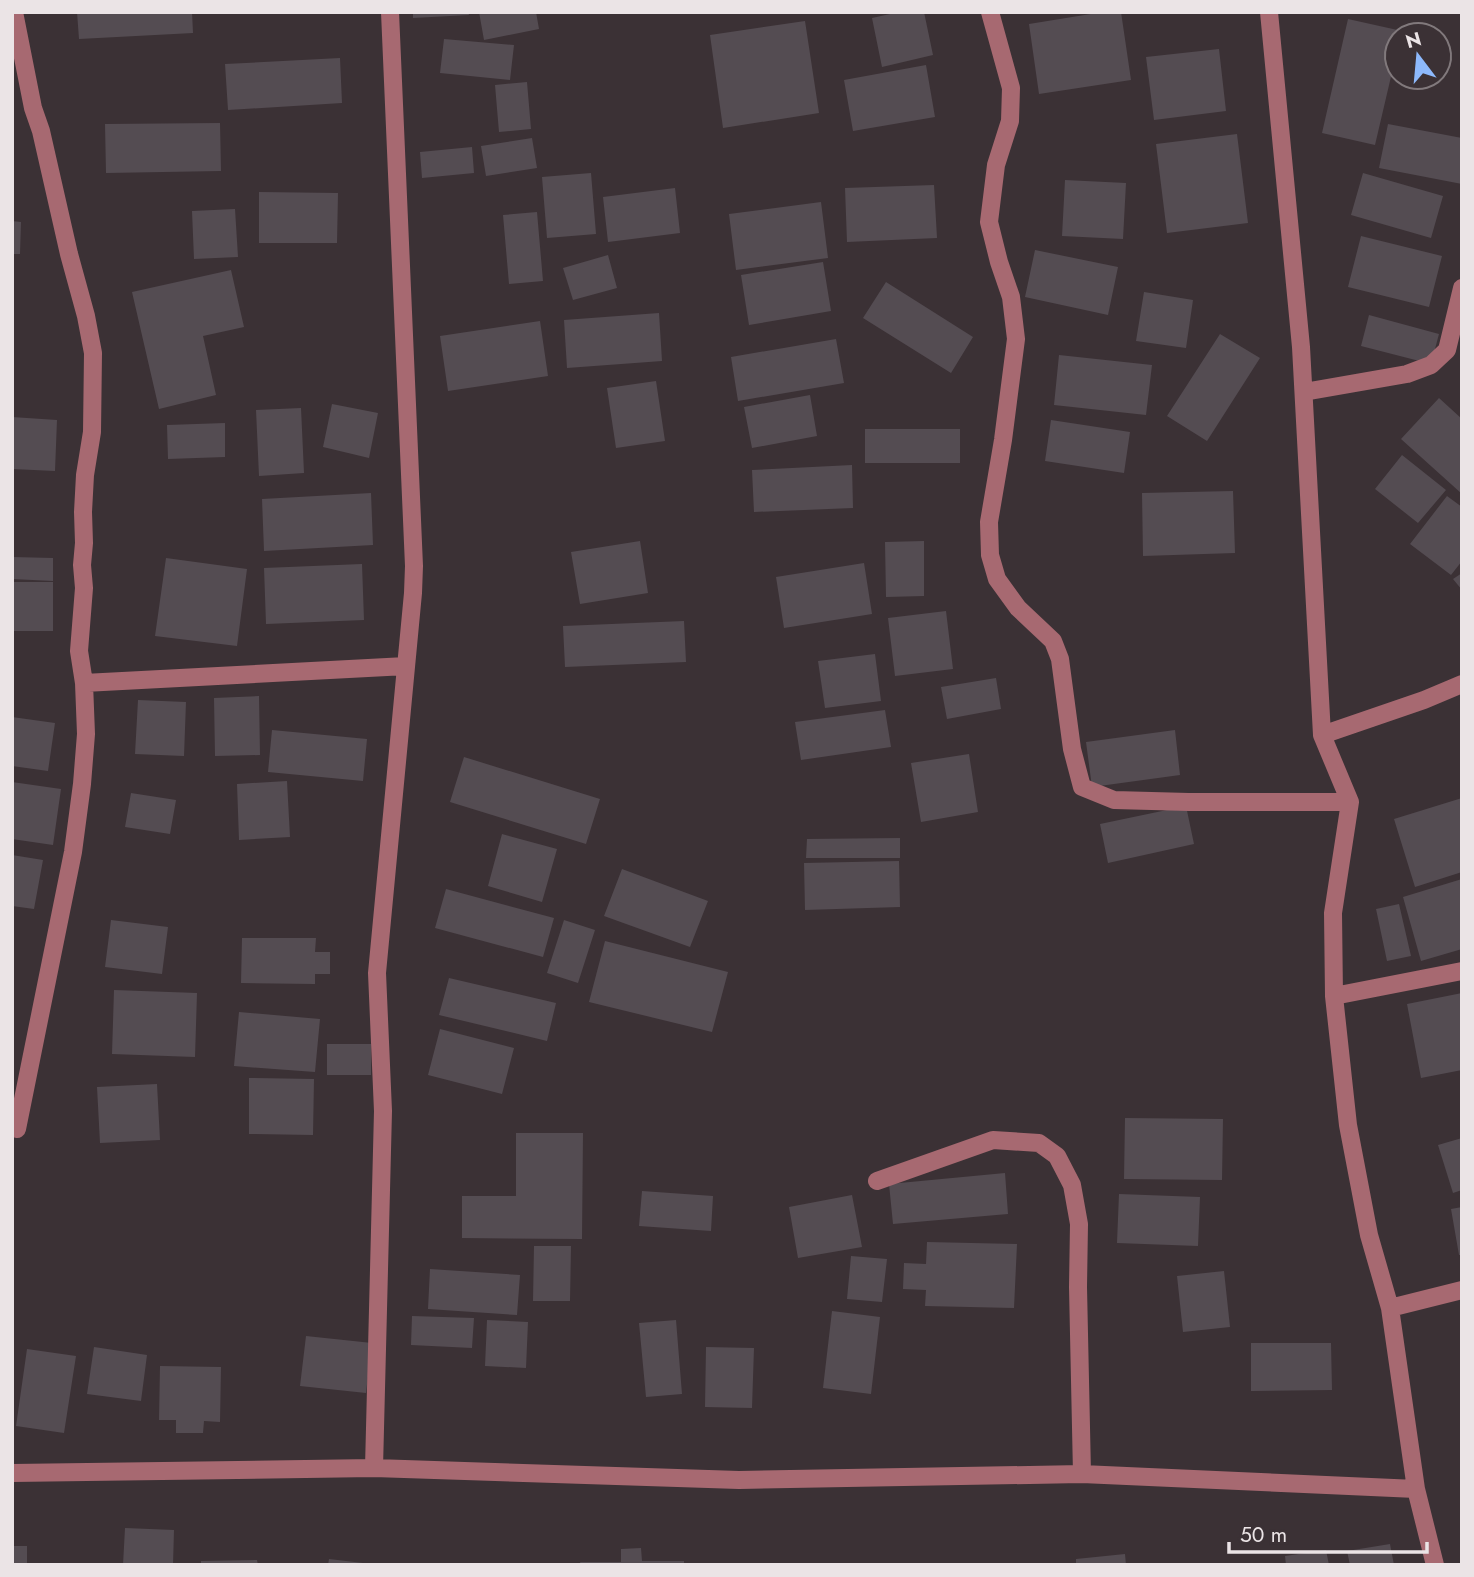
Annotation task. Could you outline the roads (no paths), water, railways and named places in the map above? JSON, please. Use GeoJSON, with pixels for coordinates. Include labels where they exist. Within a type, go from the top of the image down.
{"type":"FeatureCollection","features":[{"type":"Feature","properties":{"kind":"street"},"geometry":{"type":"LineString","coordinates":[[14,12],[33,108],[41,131],[93,353],[92,432],[85,475],[82,565],[84,587],[79,650],[86,734],[72,852],[17,1129]]}},
{"type":"Feature","properties":{"kind":"street"},"geometry":{"type":"LineString","coordinates":[[374,1468],[383,1111],[377,973],[414,593],[390,12]]}},
{"type":"Feature","properties":{"kind":"street"},"geometry":{"type":"LineString","coordinates":[[990,12],[1011,88],[1010,121],[996,164],[989,222],[1011,297],[1016,339],[989,522],[990,555],[997,579],[1018,608],[1053,641],[1062,674],[1072,749],[1082,787],[1114,800],[1350,802]]}},
{"type":"Feature","properties":{"kind":"street"},"geometry":{"type":"LineString","coordinates":[[1269,12],[1299,321],[1322,735],[1350,802],[1333,912],[1334,996],[1348,1125],[1369,1236],[1390,1308],[1416,1489],[1436,1565]]}},
{"type":"Feature","properties":{"kind":"street"},"geometry":{"type":"LineString","coordinates":[[1304,392],[1407,374],[1431,365],[1447,350],[1462,288]]}},
{"type":"Feature","properties":{"kind":"street"},"geometry":{"type":"LineString","coordinates":[[83,683],[406,666]]}},
{"type":"Feature","properties":{"kind":"street"},"geometry":{"type":"LineString","coordinates":[[1322,735],[1462,684]]}},
{"type":"Feature","properties":{"kind":"street"},"geometry":{"type":"LineString","coordinates":[[1334,996],[1462,971]]}},
{"type":"Feature","properties":{"kind":"street"},"geometry":{"type":"LineString","coordinates":[[877,1181],[993,1140],[1039,1143],[1057,1156],[1072,1185],[1079,1224],[1082,1474]]}},
{"type":"Feature","properties":{"kind":"street"},"geometry":{"type":"LineString","coordinates":[[1390,1308],[1462,1290]]}},
{"type":"Feature","properties":{"kind":"street"},"geometry":{"type":"LineString","coordinates":[[12,1473],[374,1468],[739,1480],[1082,1474],[1416,1489]]}}]}
